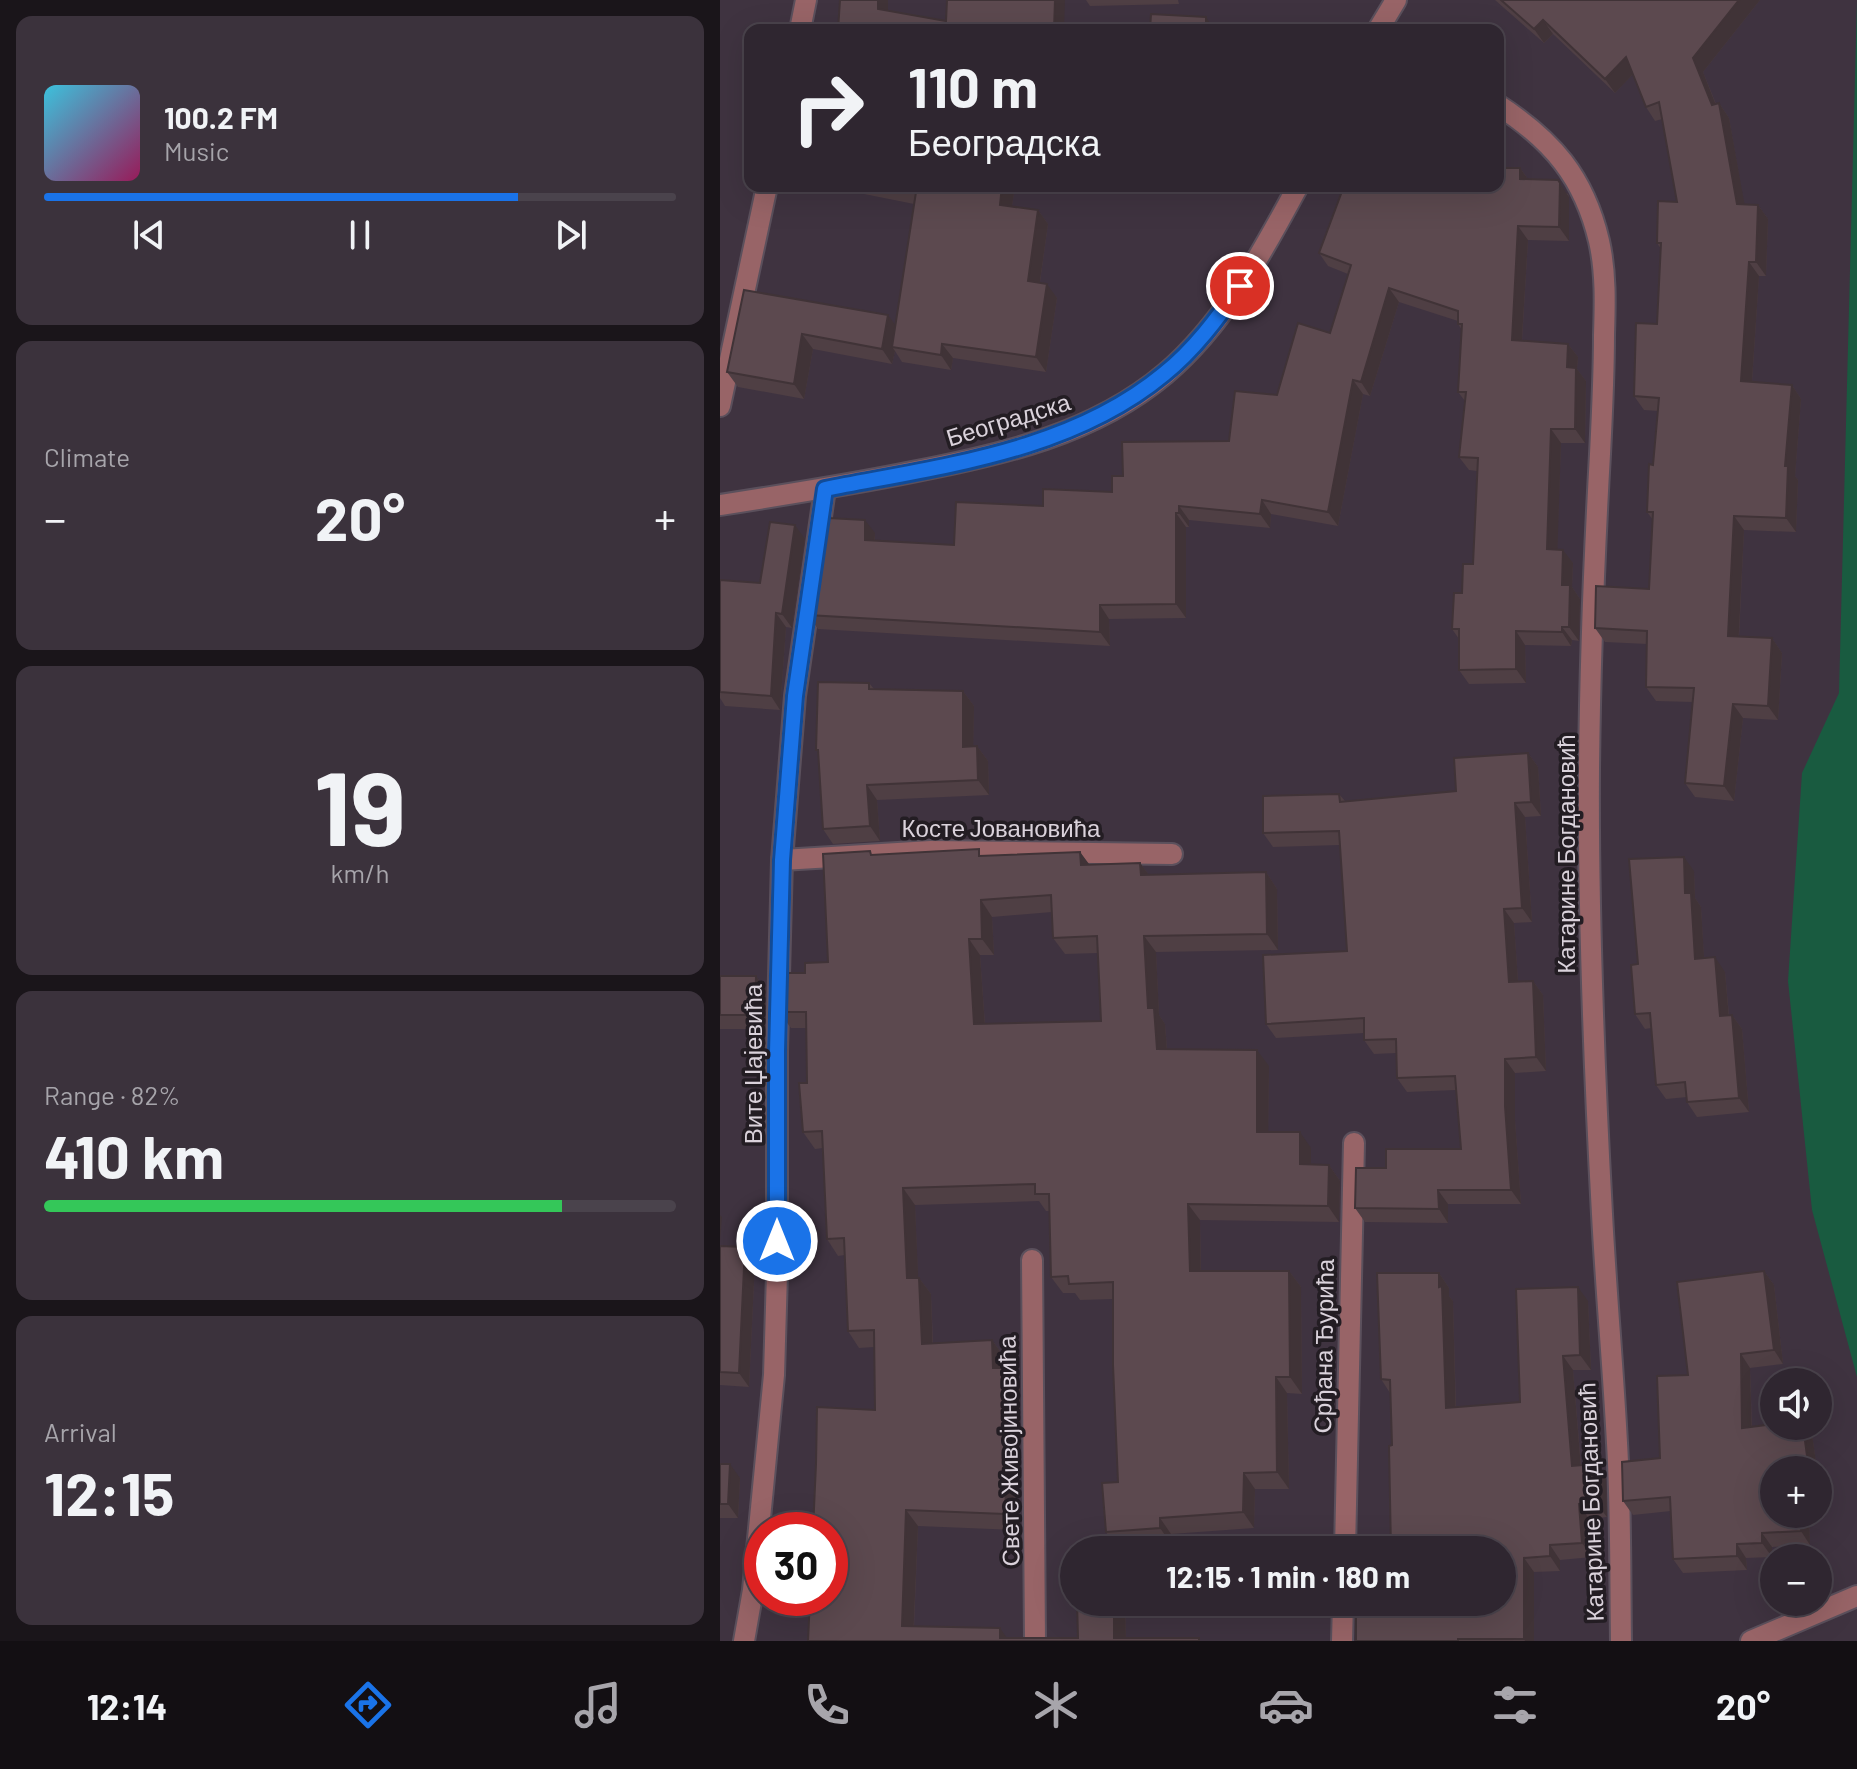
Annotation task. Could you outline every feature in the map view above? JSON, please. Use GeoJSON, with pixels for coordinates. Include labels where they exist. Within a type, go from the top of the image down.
{"type":"FeatureCollection","features":[{"type":"Feature","properties":{"kind":"street"},"geometry":{"type":"LineString","coordinates":[[801,24],[806,0]]}},
{"type":"Feature","properties":{"kind":"street"},"geometry":{"type":"LineString","coordinates":[[1382,24],[1396,0]]}},
{"type":"Feature","properties":{"kind":"street","name":"Катарине Богдановић"},"geometry":{"type":"LineString","coordinates":[[1504,109],[1539,134],[1562,159],[1590,214],[1603,266],[1603,381],[1591,618],[1591,963],[1602,1213],[1617,1447],[1621,1641]]}},
{"type":"Feature","properties":{"kind":"street"},"geometry":{"type":"LineString","coordinates":[[720,406],[766,192]]}},
{"type":"Feature","properties":{"kind":"street","name":"Београдска"},"geometry":{"type":"LineString","coordinates":[[720,505],[825,489],[966,461],[1055,436],[1129,400],[1165,374],[1201,338],[1249,272],[1295,192]]}},
{"type":"Feature","properties":{"kind":"street","name":"Вите Џајевића"},"geometry":{"type":"LineString","coordinates":[[744,1641],[753,1590],[774,1375],[782,860],[795,696],[825,489]]}},
{"type":"Feature","properties":{"kind":"street","name":"Косте Јовановића"},"geometry":{"type":"LineString","coordinates":[[782,860],[931,851],[1172,854]]}},
{"type":"Feature","properties":{"kind":"street","name":"Срђана Ђурића"},"geometry":{"type":"LineString","coordinates":[[1345,1536],[1354,1143]]}},
{"type":"Feature","properties":{"kind":"street","name":"Свете Живојиновића"},"geometry":{"type":"LineString","coordinates":[[1032,1260],[1035,1641]]}},
{"type":"Feature","properties":{"kind":"street"},"geometry":{"type":"LineString","coordinates":[[1751,1641],[1857,1596]]}},
{"type":"Feature","properties":{"kind":"street"},"geometry":{"type":"LineString","coordinates":[[1342,1641],[1343,1616]]}},
{"type":"Feature","properties":{"kind":"green space"},"geometry":{"type":"Polygon","coordinates":[[[1857,0],[1857,1377],[1812,1210],[1788,981],[1802,773],[1839,693],[1857,0]]]}},
{"type":"Feature","properties":{"kind":"building"},"geometry":{"type":"Polygon","coordinates":[[[840,0],[878,0],[878,9],[946,21],[947,0],[1055,0],[1054,24],[838,24],[840,0]]]}},
{"type":"Feature","properties":{"kind":"building"},"geometry":{"type":"Polygon","coordinates":[[[1501,0],[1739,0],[1693,58],[1712,105],[1719,103],[1737,204],[1758,205],[1756,262],[1749,262],[1741,381],[1792,385],[1785,466],[1788,466],[1786,518],[1734,516],[1728,636],[1772,638],[1768,706],[1733,704],[1724,786],[1685,783],[1694,688],[1646,687],[1647,631],[1595,628],[1596,586],[1649,589],[1653,512],[1647,512],[1649,464],[1653,465],[1659,398],[1634,396],[1636,323],[1657,324],[1661,243],[1657,243],[1658,201],[1677,202],[1659,102],[1646,107],[1626,57],[1605,79],[1543,20],[1534,29],[1501,0]]]}},
{"type":"Feature","properties":{"kind":"building"},"geometry":{"type":"Polygon","coordinates":[[[1151,14],[1206,17],[1206,24],[1150,24],[1151,14]]]}},
{"type":"Feature","properties":{"kind":"building"},"geometry":{"type":"Polygon","coordinates":[[[1504,168],[1520,168],[1520,179],[1558,180],[1560,183],[1559,227],[1518,226],[1512,340],[1568,344],[1567,367],[1576,368],[1575,429],[1551,429],[1547,549],[1563,550],[1562,585],[1570,585],[1569,627],[1562,627],[1562,632],[1516,631],[1516,669],[1459,670],[1459,629],[1452,629],[1454,593],[1462,593],[1463,564],[1473,564],[1478,458],[1459,457],[1466,392],[1458,392],[1462,324],[1458,324],[1458,311],[1389,288],[1361,382],[1353,380],[1328,512],[1262,500],[1260,514],[1179,506],[1179,513],[1176,513],[1176,604],[1100,605],[1100,632],[808,615],[821,529],[828,530],[828,518],[865,520],[865,540],[954,545],[956,502],[1043,506],[1043,489],[1112,492],[1112,476],[1123,476],[1122,442],[1229,441],[1235,391],[1277,395],[1298,323],[1330,333],[1351,265],[1319,253],[1342,192],[1504,192],[1504,168]]]}},
{"type":"Feature","properties":{"kind":"building"},"geometry":{"type":"Polygon","coordinates":[[[916,192],[1001,192],[1000,205],[1038,210],[1028,281],[1047,284],[1036,357],[942,344],[941,355],[892,347],[916,192]]]}},
{"type":"Feature","properties":{"kind":"building"},"geometry":{"type":"Polygon","coordinates":[[[744,290],[888,315],[882,349],[802,334],[794,384],[727,372],[744,290]]]}},
{"type":"Feature","properties":{"kind":"building"},"geometry":{"type":"Polygon","coordinates":[[[770,522],[795,525],[782,614],[776,613],[771,696],[720,692],[720,580],[760,583],[770,522]]]}},
{"type":"Feature","properties":{"kind":"building"},"geometry":{"type":"Polygon","coordinates":[[[818,682],[869,683],[869,689],[963,691],[963,747],[977,746],[978,780],[867,785],[870,826],[823,829],[816,750],[818,682]]]}},
{"type":"Feature","properties":{"kind":"building"},"geometry":{"type":"Polygon","coordinates":[[[1528,753],[1531,802],[1515,803],[1522,908],[1504,909],[1509,982],[1533,981],[1536,1057],[1505,1059],[1511,1190],[1438,1190],[1439,1209],[1355,1208],[1356,1168],[1386,1168],[1386,1149],[1461,1149],[1455,1076],[1397,1078],[1396,1039],[1364,1040],[1364,1018],[1266,1024],[1263,955],[1347,951],[1339,831],[1263,833],[1263,796],[1339,794],[1340,802],[1456,791],[1454,758],[1528,753]]]}},
{"type":"Feature","properties":{"kind":"building"},"geometry":{"type":"Polygon","coordinates":[[[979,849],[979,856],[1080,852],[1081,865],[1140,863],[1141,875],[1266,872],[1267,934],[1144,936],[1148,1008],[1154,1008],[1157,1049],[1257,1050],[1257,1132],[1300,1132],[1300,1164],[1329,1165],[1328,1206],[1188,1204],[1190,1271],[1289,1271],[1290,1377],[1276,1377],[1277,1472],[1244,1473],[1243,1512],[1160,1518],[1160,1528],[1106,1532],[1102,1483],[1118,1482],[1113,1282],[1069,1284],[1068,1276],[1051,1277],[1049,1194],[1035,1194],[1035,1184],[903,1188],[907,1278],[919,1278],[922,1344],[992,1340],[993,1368],[1009,1368],[1009,1401],[1005,1514],[906,1510],[902,1626],[1000,1628],[1000,1638],[1078,1638],[1077,1616],[1114,1616],[1114,1638],[1199,1638],[1199,1641],[808,1641],[809,1616],[848,1616],[848,1512],[814,1512],[817,1407],[875,1410],[874,1330],[848,1331],[844,1238],[827,1239],[822,1131],[803,1132],[799,1083],[807,1083],[806,1012],[779,1012],[780,973],[805,973],[805,963],[828,962],[823,854],[870,851],[871,855],[979,849]],[[1051,895],[981,900],[982,939],[969,939],[974,1024],[1101,1021],[1097,936],[1053,938],[1051,895]]]}},
{"type":"Feature","properties":{"kind":"building"},"geometry":{"type":"Polygon","coordinates":[[[1684,857],[1685,893],[1691,893],[1695,959],[1715,957],[1720,1016],[1732,1015],[1739,1098],[1687,1102],[1685,1082],[1656,1085],[1650,1013],[1635,1014],[1631,965],[1638,964],[1629,859],[1684,857]]]}},
{"type":"Feature","properties":{"kind":"building"},"geometry":{"type":"Polygon","coordinates":[[[720,976],[756,976],[755,1015],[720,1015],[720,976]]]}},
{"type":"Feature","properties":{"kind":"building"},"geometry":{"type":"Polygon","coordinates":[[[720,1246],[745,1247],[739,1373],[720,1372],[720,1246]]]}},
{"type":"Feature","properties":{"kind":"building"},"geometry":{"type":"Polygon","coordinates":[[[1764,1271],[1774,1350],[1741,1354],[1742,1428],[1760,1426],[1760,1440],[1805,1440],[1807,1456],[1760,1456],[1760,1528],[1801,1528],[1801,1531],[1762,1533],[1762,1543],[1737,1544],[1737,1556],[1673,1559],[1670,1497],[1623,1501],[1622,1462],[1660,1458],[1657,1376],[1688,1375],[1677,1282],[1764,1271]]]}},
{"type":"Feature","properties":{"kind":"building"},"geometry":{"type":"Polygon","coordinates":[[[1377,1273],[1439,1273],[1446,1408],[1520,1402],[1516,1289],[1578,1287],[1580,1355],[1563,1356],[1572,1466],[1595,1464],[1596,1503],[1579,1504],[1582,1543],[1550,1545],[1550,1556],[1524,1558],[1524,1639],[1356,1641],[1356,1616],[1516,1616],[1516,1536],[1391,1536],[1390,1380],[1381,1379],[1377,1273]]]}},
{"type":"Feature","properties":{"kind":"building"},"geometry":{"type":"Polygon","coordinates":[[[720,1464],[730,1464],[728,1504],[720,1504],[720,1464]]]}},
{"type":"Feature","properties":{"kind":"route"},"geometry":{"type":"LineString","coordinates":[[777,1241],[777,1052],[782,860],[795,696],[825,489],[1012,449],[1055,436],[1095,418],[1129,400],[1165,374],[1201,338],[1240,286]]}}]}
